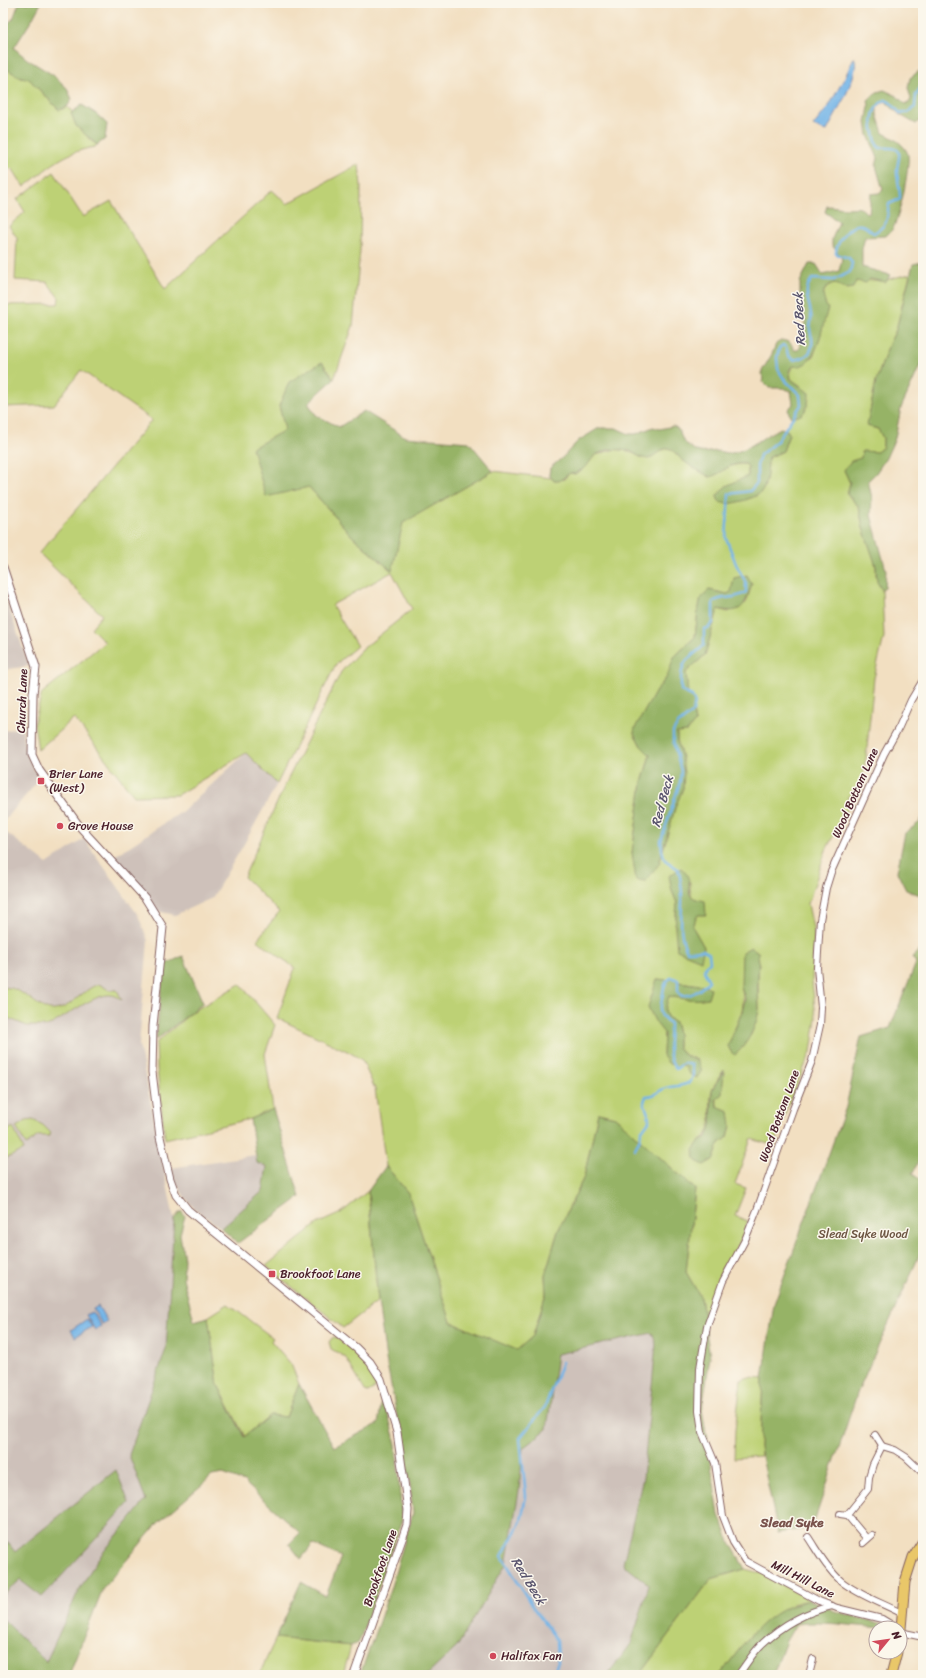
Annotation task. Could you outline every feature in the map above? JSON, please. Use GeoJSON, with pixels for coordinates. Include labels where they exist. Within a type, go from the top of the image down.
{"type":"FeatureCollection","features":[{"type":"Feature","properties":{"kind":"main road"},"geometry":{"type":"LineString","coordinates":[[901,1620],[907,1570],[923,1541]]}},
{"type":"Feature","properties":{"kind":"main road"},"geometry":{"type":"LineString","coordinates":[[891,1675],[895,1660]]}},
{"type":"Feature","properties":{"kind":"street","name":"Church Lane"},"geometry":{"type":"LineString","coordinates":[[3,567],[36,667],[33,694],[32,755],[39,770],[52,788]]}},
{"type":"Feature","properties":{"kind":"street","name":"Wood Bottom Lane"},"geometry":{"type":"LineString","coordinates":[[745,1561],[733,1542],[722,1516],[715,1463],[702,1432],[699,1410],[700,1368],[707,1326],[723,1281],[745,1240],[754,1218],[812,1061],[820,1024],[821,1007],[817,968],[820,920],[826,888],[831,872],[884,754],[899,727],[911,700],[923,680]]}},
{"type":"Feature","properties":{"kind":"street","name":"Brookfoot Lane"},"geometry":{"type":"LineString","coordinates":[[52,788],[80,827],[145,898],[163,927],[153,1026],[152,1072],[160,1137],[170,1179],[176,1195],[188,1210],[356,1348],[370,1362],[381,1379],[397,1432],[408,1510],[407,1525],[354,1675]]}},
{"type":"Feature","properties":{"kind":"street"},"geometry":{"type":"LineString","coordinates":[[875,1434],[882,1446],[895,1450],[906,1457],[923,1473]]}},
{"type":"Feature","properties":{"kind":"street"},"geometry":{"type":"LineString","coordinates":[[847,1515],[868,1489],[869,1477],[873,1464],[882,1446]]}},
{"type":"Feature","properties":{"kind":"street"},"geometry":{"type":"LineString","coordinates":[[840,1514],[847,1515],[867,1539]]}},
{"type":"Feature","properties":{"kind":"street"},"geometry":{"type":"LineString","coordinates":[[808,1537],[827,1565],[842,1581],[901,1613]]}},
{"type":"Feature","properties":{"kind":"street","name":"Mill Hill Lane"},"geometry":{"type":"LineString","coordinates":[[745,1561],[819,1601],[883,1620]]}},
{"type":"Feature","properties":{"kind":"street"},"geometry":{"type":"LineString","coordinates":[[738,1675],[762,1643],[794,1620],[818,1609],[832,1606]]}},
{"type":"Feature","properties":{"kind":"street","name":"Mill Hill Lane"},"geometry":{"type":"LineString","coordinates":[[908,1634],[923,1637]]}},
{"type":"Feature","properties":{"kind":"street"},"geometry":{"type":"LineString","coordinates":[[809,1675],[813,1659]]}},
{"type":"Feature","properties":{"kind":"shaded area"},"geometry":{"type":"Polygon","coordinates":[[[3,591],[29,666],[3,670],[3,591]]]}},
{"type":"Feature","properties":{"kind":"shaded area"},"geometry":{"type":"Polygon","coordinates":[[[22,727],[25,751],[39,780],[3,822],[3,731],[22,727]]]}},
{"type":"Feature","properties":{"kind":"shaded area"},"geometry":{"type":"Polygon","coordinates":[[[246,753],[277,784],[244,844],[212,898],[175,915],[157,911],[113,857],[183,811],[246,753]]]}},
{"type":"Feature","properties":{"kind":"shaded area"},"geometry":{"type":"Polygon","coordinates":[[[3,830],[47,864],[84,839],[138,915],[148,941],[139,1045],[174,1219],[166,1349],[129,1455],[147,1500],[97,1560],[78,1592],[46,1662],[3,1619],[3,1595],[20,1580],[42,1597],[129,1503],[116,1470],[15,1552],[3,1536],[3,830]]]}},
{"type":"Feature","properties":{"kind":"shaded area"},"geometry":{"type":"Polygon","coordinates":[[[255,1155],[257,1163],[267,1166],[263,1191],[221,1228],[195,1209],[184,1196],[175,1181],[171,1168],[255,1155]]]}},
{"type":"Feature","properties":{"kind":"shaded area"},"geometry":{"type":"Polygon","coordinates":[[[652,1333],[656,1344],[643,1478],[623,1564],[649,1584],[631,1644],[607,1675],[426,1675],[506,1564],[519,1491],[523,1448],[547,1429],[556,1354],[652,1333]]]}},
{"type":"Feature","properties":{"kind":"green space"},"geometry":{"type":"Polygon","coordinates":[[[19,3],[41,3],[14,48],[27,59],[53,75],[66,87],[72,99],[67,107],[59,110],[29,79],[18,76],[5,68],[3,69],[3,27],[13,19],[19,3]]]}},
{"type":"Feature","properties":{"kind":"green space"},"geometry":{"type":"Polygon","coordinates":[[[5,68],[18,76],[29,79],[59,110],[67,107],[73,112],[71,114],[89,139],[97,145],[95,147],[74,153],[56,162],[24,187],[12,168],[3,171],[3,69],[5,68]]]}},
{"type":"Feature","properties":{"kind":"green space"},"geometry":{"type":"Polygon","coordinates":[[[923,68],[923,118],[916,124],[900,115],[885,101],[877,107],[877,114],[883,133],[905,148],[908,155],[908,161],[906,182],[895,225],[886,236],[865,237],[862,249],[862,267],[890,275],[886,282],[870,279],[866,283],[856,281],[853,288],[846,289],[834,283],[826,288],[824,291],[824,301],[828,309],[813,355],[808,362],[801,366],[792,366],[789,371],[791,379],[809,393],[807,407],[803,414],[795,417],[790,416],[788,410],[793,404],[791,391],[782,388],[769,388],[763,382],[762,371],[776,344],[780,340],[789,342],[794,350],[798,350],[800,348],[801,331],[805,323],[800,297],[800,282],[809,264],[816,264],[823,275],[839,271],[842,259],[832,245],[832,239],[839,222],[825,212],[827,206],[857,208],[869,213],[871,194],[879,193],[883,190],[876,166],[878,158],[868,135],[866,122],[869,107],[868,100],[877,92],[884,90],[897,96],[905,104],[909,103],[911,99],[908,88],[910,78],[923,68]]]}},
{"type":"Feature","properties":{"kind":"green space"},"geometry":{"type":"Polygon","coordinates":[[[82,105],[95,113],[107,124],[105,139],[97,145],[76,126],[71,113],[82,105]]]}},
{"type":"Feature","properties":{"kind":"green space"},"geometry":{"type":"Polygon","coordinates":[[[359,164],[361,186],[360,250],[353,326],[334,379],[322,362],[279,406],[286,430],[309,487],[352,536],[392,571],[402,523],[493,471],[551,478],[554,481],[564,479],[570,473],[578,472],[591,458],[608,451],[618,449],[623,450],[642,458],[668,448],[673,450],[681,459],[692,467],[710,477],[731,466],[746,464],[748,467],[748,476],[731,484],[720,492],[717,496],[719,501],[731,502],[749,499],[757,495],[764,487],[768,458],[783,451],[789,434],[785,429],[792,417],[794,417],[801,386],[791,379],[791,369],[796,364],[813,357],[821,332],[822,298],[826,289],[833,283],[844,285],[870,280],[886,282],[889,279],[910,274],[896,330],[889,344],[876,381],[867,426],[878,429],[883,438],[883,447],[877,452],[861,458],[844,470],[850,483],[847,494],[859,507],[863,528],[876,566],[876,575],[882,590],[884,637],[874,678],[866,758],[861,783],[863,785],[860,794],[848,796],[847,810],[826,850],[808,904],[814,933],[812,981],[816,1018],[811,1052],[788,1105],[775,1146],[751,1139],[735,1184],[746,1188],[735,1216],[748,1221],[739,1244],[722,1268],[705,1324],[701,1298],[686,1272],[695,1189],[615,1117],[598,1113],[584,1177],[558,1231],[545,1275],[546,1293],[533,1336],[517,1351],[451,1322],[408,1193],[386,1166],[375,1089],[362,1060],[349,1052],[277,1018],[295,968],[257,940],[279,912],[244,877],[284,787],[341,672],[360,651],[412,609],[392,572],[332,605],[357,646],[336,664],[277,784],[246,753],[177,795],[134,796],[74,718],[38,750],[34,723],[42,693],[105,642],[91,628],[102,615],[39,553],[152,420],[81,370],[54,405],[3,407],[3,305],[58,304],[59,298],[47,282],[15,280],[17,238],[9,226],[25,212],[17,199],[54,172],[83,217],[111,201],[165,289],[272,190],[287,204],[359,164]],[[734,578],[732,592],[727,594],[709,590],[698,611],[695,637],[674,657],[667,677],[656,691],[634,733],[641,746],[650,755],[642,783],[632,853],[659,864],[675,808],[683,788],[682,758],[677,740],[677,732],[695,722],[693,712],[695,703],[692,696],[688,695],[686,672],[705,655],[718,609],[728,612],[746,603],[752,584],[734,578]],[[690,882],[672,891],[677,903],[675,928],[704,947],[692,926],[698,914],[691,894],[690,882]],[[758,952],[741,987],[743,994],[743,1007],[731,1037],[751,1035],[759,1010],[758,952]],[[657,979],[664,1033],[663,1056],[681,1066],[686,1067],[697,1060],[684,1055],[678,1047],[678,1034],[675,1022],[667,1017],[665,1010],[668,996],[677,998],[700,985],[657,979]],[[723,1071],[714,1085],[711,1097],[710,1125],[705,1137],[699,1142],[714,1159],[719,1144],[728,1137],[729,1111],[717,1107],[717,1098],[723,1080],[723,1071]]]}},
{"type":"Feature","properties":{"kind":"green space"},"geometry":{"type":"Polygon","coordinates":[[[923,248],[923,359],[901,408],[895,438],[886,458],[876,473],[868,481],[872,498],[871,515],[886,570],[885,588],[882,590],[877,582],[876,566],[863,528],[859,507],[847,494],[850,483],[844,470],[851,461],[861,458],[862,451],[877,452],[883,447],[883,438],[878,429],[867,426],[876,381],[889,344],[896,330],[913,264],[922,262],[923,248]]]}},
{"type":"Feature","properties":{"kind":"green space"},"geometry":{"type":"Polygon","coordinates":[[[322,362],[334,379],[308,403],[316,415],[339,427],[364,411],[405,437],[469,442],[493,471],[403,523],[392,571],[352,536],[309,487],[266,497],[252,448],[285,430],[279,406],[289,382],[322,362]]]}},
{"type":"Feature","properties":{"kind":"green space"},"geometry":{"type":"Polygon","coordinates":[[[673,426],[679,430],[683,440],[687,444],[695,450],[702,452],[716,451],[730,453],[739,451],[751,446],[781,428],[788,431],[789,434],[783,451],[768,458],[766,479],[763,490],[751,498],[727,504],[718,500],[717,496],[726,486],[748,476],[748,467],[746,464],[730,466],[710,477],[692,467],[681,459],[673,450],[668,448],[662,450],[649,459],[642,458],[630,451],[610,449],[595,455],[586,467],[575,474],[570,473],[559,481],[554,481],[549,475],[550,468],[578,441],[599,428],[616,428],[629,434],[636,434],[653,427],[660,429],[673,426]]]}},
{"type":"Feature","properties":{"kind":"green space"},"geometry":{"type":"Polygon","coordinates":[[[747,575],[752,584],[745,603],[742,607],[733,611],[718,609],[705,655],[686,672],[688,695],[692,696],[695,703],[693,712],[695,722],[687,732],[677,733],[677,740],[684,773],[683,788],[675,808],[659,864],[646,881],[636,880],[632,853],[642,783],[650,755],[641,746],[634,733],[635,728],[656,691],[667,677],[674,657],[695,637],[701,597],[709,590],[727,594],[731,592],[734,578],[747,575]]]}},
{"type":"Feature","properties":{"kind":"green space"},"geometry":{"type":"Polygon","coordinates":[[[923,816],[923,896],[906,890],[897,872],[905,833],[920,822],[923,816]]]}},
{"type":"Feature","properties":{"kind":"green space"},"geometry":{"type":"Polygon","coordinates":[[[681,868],[688,876],[689,891],[692,897],[705,901],[706,915],[698,915],[692,926],[704,947],[701,960],[677,950],[675,928],[677,903],[672,891],[669,876],[681,868]]]}},
{"type":"Feature","properties":{"kind":"green space"},"geometry":{"type":"Polygon","coordinates":[[[751,947],[758,952],[759,1009],[751,1034],[740,1051],[735,1055],[731,1052],[728,1046],[742,1012],[745,999],[741,987],[742,952],[751,947]]]}},
{"type":"Feature","properties":{"kind":"green space","name":"Slead Syke Wood"},"geometry":{"type":"Polygon","coordinates":[[[923,947],[923,1153],[912,1174],[923,1181],[923,1247],[858,1391],[812,1528],[778,1533],[760,1447],[763,1378],[774,1304],[846,1107],[861,1037],[890,1028],[916,963],[912,957],[923,947]]]}},
{"type":"Feature","properties":{"kind":"green space"},"geometry":{"type":"Polygon","coordinates":[[[183,956],[203,1003],[156,1040],[164,965],[183,956]]]}},
{"type":"Feature","properties":{"kind":"green space"},"geometry":{"type":"Polygon","coordinates":[[[672,977],[678,980],[678,982],[711,988],[708,998],[688,999],[669,996],[665,1010],[667,1017],[675,1022],[678,1034],[678,1047],[684,1055],[697,1060],[702,1070],[697,1078],[688,1073],[686,1067],[681,1066],[676,1069],[673,1065],[669,1064],[663,1056],[664,1033],[656,1023],[648,1007],[657,979],[668,980],[672,977]]]}},
{"type":"Feature","properties":{"kind":"green space"},"geometry":{"type":"Polygon","coordinates":[[[99,984],[109,990],[117,990],[122,1000],[112,995],[97,998],[52,1024],[45,1026],[27,1026],[3,1016],[3,988],[15,989],[45,1008],[57,1010],[69,1004],[87,990],[99,984]]]}},
{"type":"Feature","properties":{"kind":"green space"},"geometry":{"type":"Polygon","coordinates":[[[240,984],[275,1025],[265,1054],[273,1109],[250,1119],[165,1139],[157,1069],[156,1043],[192,1012],[240,984]]]}},
{"type":"Feature","properties":{"kind":"green space"},"geometry":{"type":"Polygon","coordinates":[[[724,1070],[722,1094],[716,1099],[717,1106],[729,1111],[731,1126],[728,1137],[719,1144],[714,1159],[704,1165],[696,1161],[693,1150],[699,1142],[707,1137],[711,1125],[712,1090],[724,1070]]]}},
{"type":"Feature","properties":{"kind":"green space"},"geometry":{"type":"Polygon","coordinates":[[[273,1109],[300,1197],[238,1243],[221,1228],[263,1191],[267,1166],[257,1163],[250,1119],[273,1109]]]}},
{"type":"Feature","properties":{"kind":"green space"},"geometry":{"type":"Polygon","coordinates":[[[598,1113],[615,1117],[695,1189],[686,1272],[701,1298],[710,1357],[702,1409],[719,1515],[731,1544],[745,1569],[711,1579],[639,1675],[607,1675],[631,1644],[649,1585],[623,1564],[643,1478],[656,1344],[652,1333],[557,1354],[547,1429],[523,1448],[519,1491],[506,1564],[457,1647],[427,1675],[360,1675],[390,1590],[413,1513],[410,1484],[386,1359],[378,1301],[368,1191],[386,1166],[408,1193],[451,1322],[517,1350],[533,1336],[546,1293],[545,1275],[558,1231],[584,1177],[598,1113]]]}},
{"type":"Feature","properties":{"kind":"green space"},"geometry":{"type":"Polygon","coordinates":[[[33,1120],[43,1125],[51,1133],[49,1136],[38,1136],[26,1145],[16,1127],[26,1121],[33,1120]]]}},
{"type":"Feature","properties":{"kind":"green space"},"geometry":{"type":"Polygon","coordinates":[[[13,1127],[24,1150],[3,1160],[3,1133],[13,1127]]]}},
{"type":"Feature","properties":{"kind":"green space"},"geometry":{"type":"Polygon","coordinates":[[[368,1191],[378,1301],[343,1328],[266,1266],[317,1224],[341,1213],[368,1191]]]}},
{"type":"Feature","properties":{"kind":"green space"},"geometry":{"type":"Polygon","coordinates":[[[181,1211],[185,1216],[180,1234],[184,1259],[183,1278],[194,1321],[208,1317],[218,1385],[244,1437],[270,1415],[286,1417],[299,1384],[334,1447],[378,1424],[382,1400],[384,1400],[396,1444],[402,1520],[359,1642],[351,1646],[276,1638],[301,1582],[326,1596],[341,1557],[313,1544],[301,1559],[289,1544],[300,1533],[244,1482],[223,1474],[212,1476],[158,1523],[103,1588],[69,1675],[3,1675],[3,1619],[46,1662],[78,1592],[97,1560],[146,1500],[129,1455],[166,1349],[174,1219],[181,1211]]]}},
{"type":"Feature","properties":{"kind":"green space"},"geometry":{"type":"Polygon","coordinates":[[[228,1304],[273,1338],[271,1341],[291,1364],[299,1384],[286,1417],[270,1415],[245,1437],[218,1385],[208,1317],[228,1304]]]}},
{"type":"Feature","properties":{"kind":"green space"},"geometry":{"type":"Polygon","coordinates":[[[334,1337],[362,1359],[371,1371],[378,1386],[368,1392],[365,1391],[345,1357],[331,1349],[329,1342],[334,1337]]]}},
{"type":"Feature","properties":{"kind":"green space"},"geometry":{"type":"Polygon","coordinates":[[[749,1377],[763,1378],[760,1447],[761,1456],[734,1458],[735,1430],[741,1380],[749,1377]]]}},
{"type":"Feature","properties":{"kind":"green space"},"geometry":{"type":"Polygon","coordinates":[[[116,1470],[129,1503],[42,1597],[20,1580],[3,1595],[3,1536],[15,1552],[116,1470]]]}},
{"type":"Feature","properties":{"kind":"green space"},"geometry":{"type":"Polygon","coordinates":[[[745,1569],[764,1574],[810,1600],[794,1603],[749,1637],[720,1675],[639,1675],[711,1579],[745,1569]]]}},
{"type":"Feature","properties":{"kind":"green space"},"geometry":{"type":"Polygon","coordinates":[[[810,1600],[834,1611],[868,1620],[868,1627],[820,1623],[796,1624],[786,1641],[773,1675],[720,1675],[758,1628],[781,1611],[794,1604],[810,1600]]]}},
{"type":"Feature","properties":{"kind":"green space"},"geometry":{"type":"Polygon","coordinates":[[[276,1638],[351,1646],[343,1675],[259,1675],[276,1638]]]}},
{"type":"Feature","properties":{"kind":"water"},"geometry":{"type":"Polygon","coordinates":[[[854,57],[856,63],[847,92],[827,131],[813,126],[829,106],[854,57]]]}},
{"type":"Feature","properties":{"kind":"water"},"geometry":{"type":"Polygon","coordinates":[[[98,1306],[107,1321],[102,1324],[93,1309],[98,1306]]]}},
{"type":"Feature","properties":{"kind":"water"},"geometry":{"type":"Polygon","coordinates":[[[92,1312],[101,1326],[95,1330],[86,1315],[92,1312]]]}},
{"type":"Feature","properties":{"kind":"water"},"geometry":{"type":"Polygon","coordinates":[[[87,1319],[92,1327],[75,1337],[71,1330],[87,1319]]]}},
{"type":"Feature","properties":{"kind":"waterway","name":"Red Beck"},"geometry":{"type":"LineString","coordinates":[[635,1149],[641,1132],[649,1121],[644,1102],[646,1096],[653,1095],[668,1087],[685,1084],[692,1079],[692,1065],[684,1063],[676,1069],[670,1059],[670,1024],[662,1016],[660,1011],[664,987],[667,981],[672,977],[678,980],[678,992],[682,996],[697,992],[709,981],[704,971],[706,965],[710,962],[709,953],[703,950],[687,951],[684,945],[681,932],[682,895],[680,876],[678,869],[665,860],[661,841],[680,782],[681,771],[673,741],[673,732],[677,725],[693,712],[695,703],[692,696],[681,691],[681,674],[683,666],[687,660],[704,645],[704,629],[708,628],[713,623],[713,602],[742,595],[746,592],[746,583],[736,564],[726,538],[729,494],[750,491],[757,483],[757,466],[760,455],[777,441],[801,405],[800,395],[784,379],[778,369],[777,358],[779,348],[783,345],[786,347],[788,355],[793,360],[802,358],[808,354],[812,347],[810,332],[811,316],[807,296],[807,288],[809,284],[812,279],[834,280],[850,272],[852,263],[849,258],[836,254],[838,245],[844,235],[852,227],[857,225],[866,227],[874,233],[879,230],[885,224],[889,204],[900,199],[897,173],[899,154],[895,149],[880,148],[877,145],[872,120],[875,109],[885,100],[892,104],[901,114],[908,112],[915,107],[916,95],[923,83]]}},
{"type":"Feature","properties":{"kind":"waterway","name":"Red Beck"},"geometry":{"type":"LineString","coordinates":[[552,1675],[558,1662],[557,1640],[532,1606],[502,1556],[521,1521],[526,1496],[520,1438],[545,1407],[562,1362]]}},
{"type":"Feature","properties":{"kind":"place","name":"Brier Lane (West)"},"geometry":{"type":"Point","coordinates":[41,781]}},
{"type":"Feature","properties":{"kind":"place","name":"Grove House"},"geometry":{"type":"Point","coordinates":[60,826]}},
{"type":"Feature","properties":{"kind":"place","name":"Brookfoot Lane"},"geometry":{"type":"Point","coordinates":[272,1274]}},
{"type":"Feature","properties":{"kind":"place","name":"Halifax Fan"},"geometry":{"type":"Point","coordinates":[493,1656]}},
{"type":"Feature","properties":{"kind":"district","name":"Slead Syke"},"geometry":{"type":"Point","coordinates":[792,1522]}}]}
